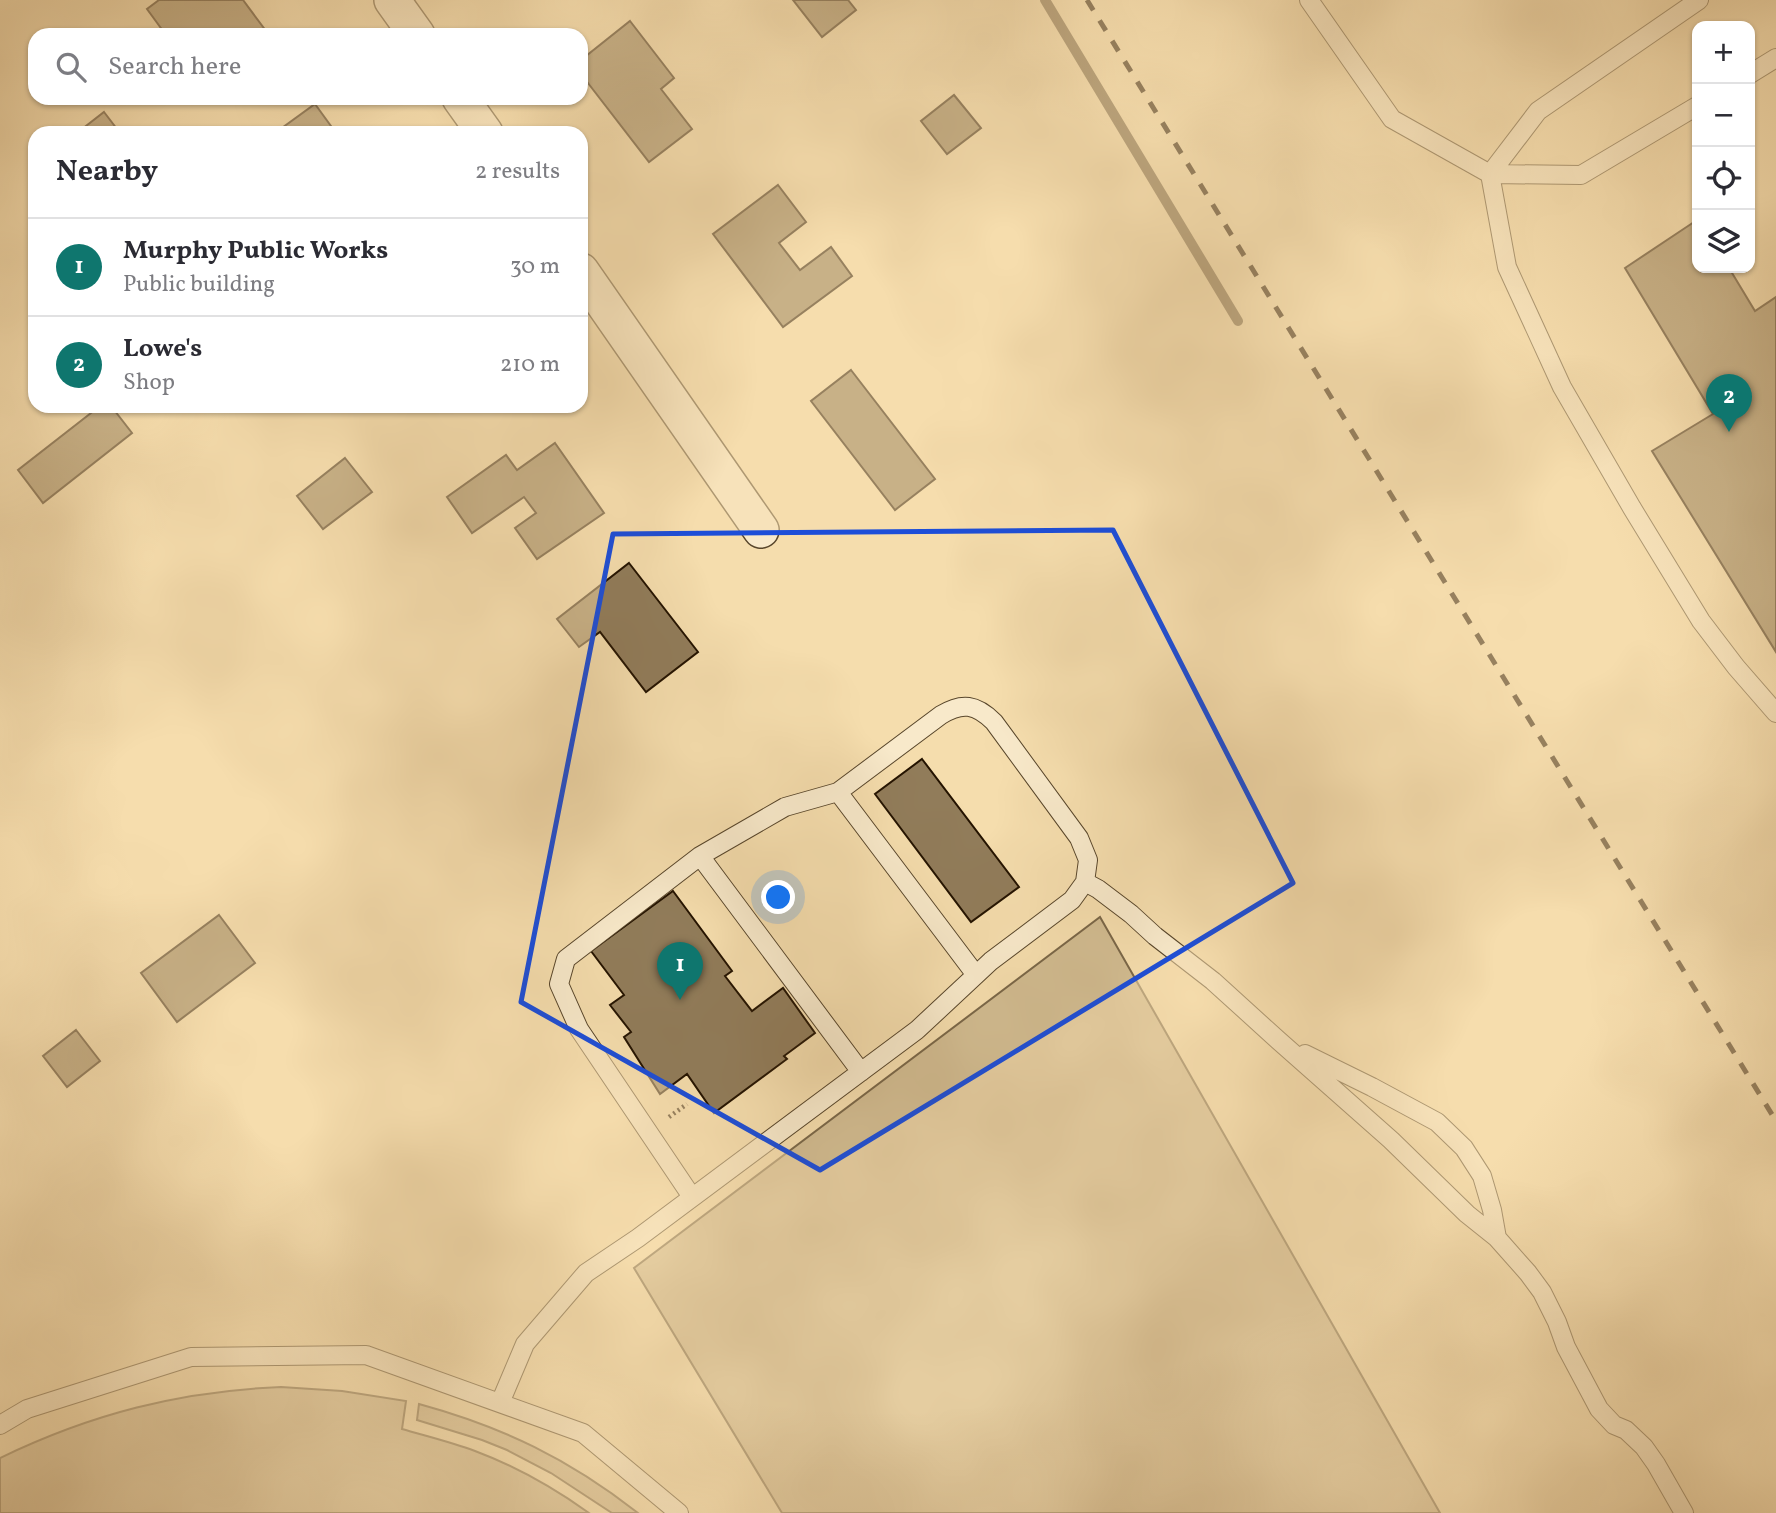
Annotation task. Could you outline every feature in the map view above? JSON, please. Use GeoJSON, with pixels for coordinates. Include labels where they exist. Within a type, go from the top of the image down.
{"type":"FeatureCollection","features":[{"type":"Feature","properties":{"kind":"street"},"geometry":{"type":"LineString","coordinates":[[392,0],[411,28]]}},
{"type":"Feature","properties":{"kind":"street"},"geometry":{"type":"LineString","coordinates":[[465,105],[480,126]]}},
{"type":"Feature","properties":{"kind":"street"},"geometry":{"type":"LineString","coordinates":[[588,281],[761,530]]}},
{"type":"Feature","properties":{"kind":"lane"},"geometry":{"type":"LineString","coordinates":[[1309,0],[1392,119],[1490,174],[1581,175],[1692,109]]}},
{"type":"Feature","properties":{"kind":"lane"},"geometry":{"type":"LineString","coordinates":[[1699,0],[1538,111],[1490,174],[1507,267],[1562,387],[1701,621],[1776,713]]}},
{"type":"Feature","properties":{"kind":"lane"},"geometry":{"type":"LineString","coordinates":[[1755,71],[1776,58]]}},
{"type":"Feature","properties":{"kind":"lane"},"geometry":{"type":"LineString","coordinates":[[500,1403],[525,1344],[586,1273],[638,1238],[917,1030],[991,961],[1072,901],[1085,882],[1088,860],[1079,838],[994,722],[982,710],[953,708],[838,792],[785,807],[700,856],[566,959],[559,985],[579,1029],[692,1197]]}},
{"type":"Feature","properties":{"kind":"lane"},"geometry":{"type":"LineString","coordinates":[[838,792],[976,975]]}},
{"type":"Feature","properties":{"kind":"lane"},"geometry":{"type":"LineString","coordinates":[[700,856],[861,1072]]}},
{"type":"Feature","properties":{"kind":"lane"},"geometry":{"type":"LineString","coordinates":[[1085,882],[1120,906],[1213,981],[1391,1140],[1466,1214],[1497,1238],[1542,1292],[1566,1347],[1599,1409],[1614,1425],[1626,1430],[1644,1447],[1684,1513]]}},
{"type":"Feature","properties":{"kind":"lane"},"geometry":{"type":"LineString","coordinates":[[1278,1040],[1437,1122],[1464,1148],[1482,1176],[1497,1238]]}},
{"type":"Feature","properties":{"kind":"lane"},"geometry":{"type":"LineString","coordinates":[[0,1424],[27,1409],[191,1357],[366,1354],[583,1433],[679,1513]]}},
{"type":"Feature","properties":{"kind":"path"},"geometry":{"type":"LineString","coordinates":[[665,1119],[687,1104]]}},
{"type":"Feature","properties":{"kind":"highlighted area"},"geometry":{"type":"Polygon","coordinates":[[[1113,530],[1293,883],[820,1170],[521,1002],[613,534],[1113,530]]]}},
{"type":"Feature","properties":{"kind":"shaded area"},"geometry":{"type":"Polygon","coordinates":[[[1100,917],[1440,1513],[782,1513],[634,1268],[1100,917]]]}},
{"type":"Feature","properties":{"kind":"shaded area"},"geometry":{"type":"Polygon","coordinates":[[[281,1387],[342,1391],[406,1401],[402,1429],[466,1448],[505,1464],[548,1486],[589,1513],[0,1513],[0,1458],[34,1442],[102,1417],[172,1400],[244,1389],[281,1387]]]}},
{"type":"Feature","properties":{"kind":"shaded area"},"geometry":{"type":"Polygon","coordinates":[[[419,1404],[479,1423],[534,1447],[586,1476],[638,1513],[612,1513],[551,1473],[507,1450],[417,1420],[419,1404]]]}},
{"type":"Feature","properties":{"kind":"building"},"geometry":{"type":"Polygon","coordinates":[[[159,0],[243,0],[264,28],[161,28],[147,9],[159,0]]]}},
{"type":"Feature","properties":{"kind":"building"},"geometry":{"type":"Polygon","coordinates":[[[793,0],[848,0],[856,10],[822,37],[793,0]]]}},
{"type":"Feature","properties":{"kind":"building"},"geometry":{"type":"Polygon","coordinates":[[[630,21],[674,78],[661,89],[692,129],[649,162],[588,83],[588,54],[630,21]]]}},
{"type":"Feature","properties":{"kind":"building"},"geometry":{"type":"Polygon","coordinates":[[[954,95],[981,128],[947,154],[921,121],[954,95]]]}},
{"type":"Feature","properties":{"kind":"building"},"geometry":{"type":"Polygon","coordinates":[[[316,105],[331,126],[285,126],[316,105]]]}},
{"type":"Feature","properties":{"kind":"building"},"geometry":{"type":"Polygon","coordinates":[[[104,112],[115,126],[86,126],[104,112]]]}},
{"type":"Feature","properties":{"kind":"building"},"geometry":{"type":"Polygon","coordinates":[[[778,185],[806,222],[779,243],[800,270],[831,247],[852,276],[783,327],[713,234],[778,185]]]}},
{"type":"Feature","properties":{"kind":"building"},"geometry":{"type":"Polygon","coordinates":[[[1692,223],[1692,273],[1732,273],[1755,311],[1776,297],[1776,652],[1652,451],[1713,414],[1625,268],[1692,223]]]}},
{"type":"Feature","properties":{"kind":"building"},"geometry":{"type":"Polygon","coordinates":[[[851,370],[935,479],[895,510],[811,401],[851,370]]]}},
{"type":"Feature","properties":{"kind":"building"},"geometry":{"type":"Polygon","coordinates":[[[91,413],[116,413],[132,433],[43,503],[18,470],[91,413]]]}},
{"type":"Feature","properties":{"kind":"building"},"geometry":{"type":"Polygon","coordinates":[[[555,443],[604,513],[537,559],[515,528],[536,513],[524,497],[472,533],[447,497],[506,455],[517,470],[555,443]]]}},
{"type":"Feature","properties":{"kind":"building"},"geometry":{"type":"Polygon","coordinates":[[[345,458],[372,492],[323,529],[297,496],[345,458]]]}},
{"type":"Feature","properties":{"kind":"building"},"geometry":{"type":"Polygon","coordinates":[[[629,563],[698,652],[646,692],[600,632],[579,647],[557,619],[629,563]]]}},
{"type":"Feature","properties":{"kind":"building"},"geometry":{"type":"Polygon","coordinates":[[[922,759],[1019,887],[971,922],[875,794],[922,759]]]}},
{"type":"Feature","properties":{"kind":"building"},"geometry":{"type":"Polygon","coordinates":[[[673,891],[732,971],[725,976],[752,1011],[783,988],[815,1033],[784,1056],[787,1059],[714,1113],[687,1074],[660,1094],[624,1037],[631,1032],[610,1005],[624,995],[591,951],[673,891]]]}},
{"type":"Feature","properties":{"kind":"building"},"geometry":{"type":"Polygon","coordinates":[[[219,915],[255,963],[177,1022],[141,973],[219,915]]]}},
{"type":"Feature","properties":{"kind":"building"},"geometry":{"type":"Polygon","coordinates":[[[76,1030],[100,1061],[67,1087],[43,1056],[76,1030]]]}},
{"type":"Feature","properties":{"kind":"waterway"},"geometry":{"type":"LineString","coordinates":[[1045,0],[1238,321]]}},
{"type":"Feature","properties":{"kind":"railway"},"geometry":{"type":"LineString","coordinates":[[1087,0],[1776,1121]]}},
{"type":"Feature","properties":{"kind":"place","name":"Lowe's"},"geometry":{"type":"Point","coordinates":[1729,432]}},
{"type":"Feature","properties":{"kind":"place","name":"Murphy Public Works"},"geometry":{"type":"Point","coordinates":[680,1000]}}]}
